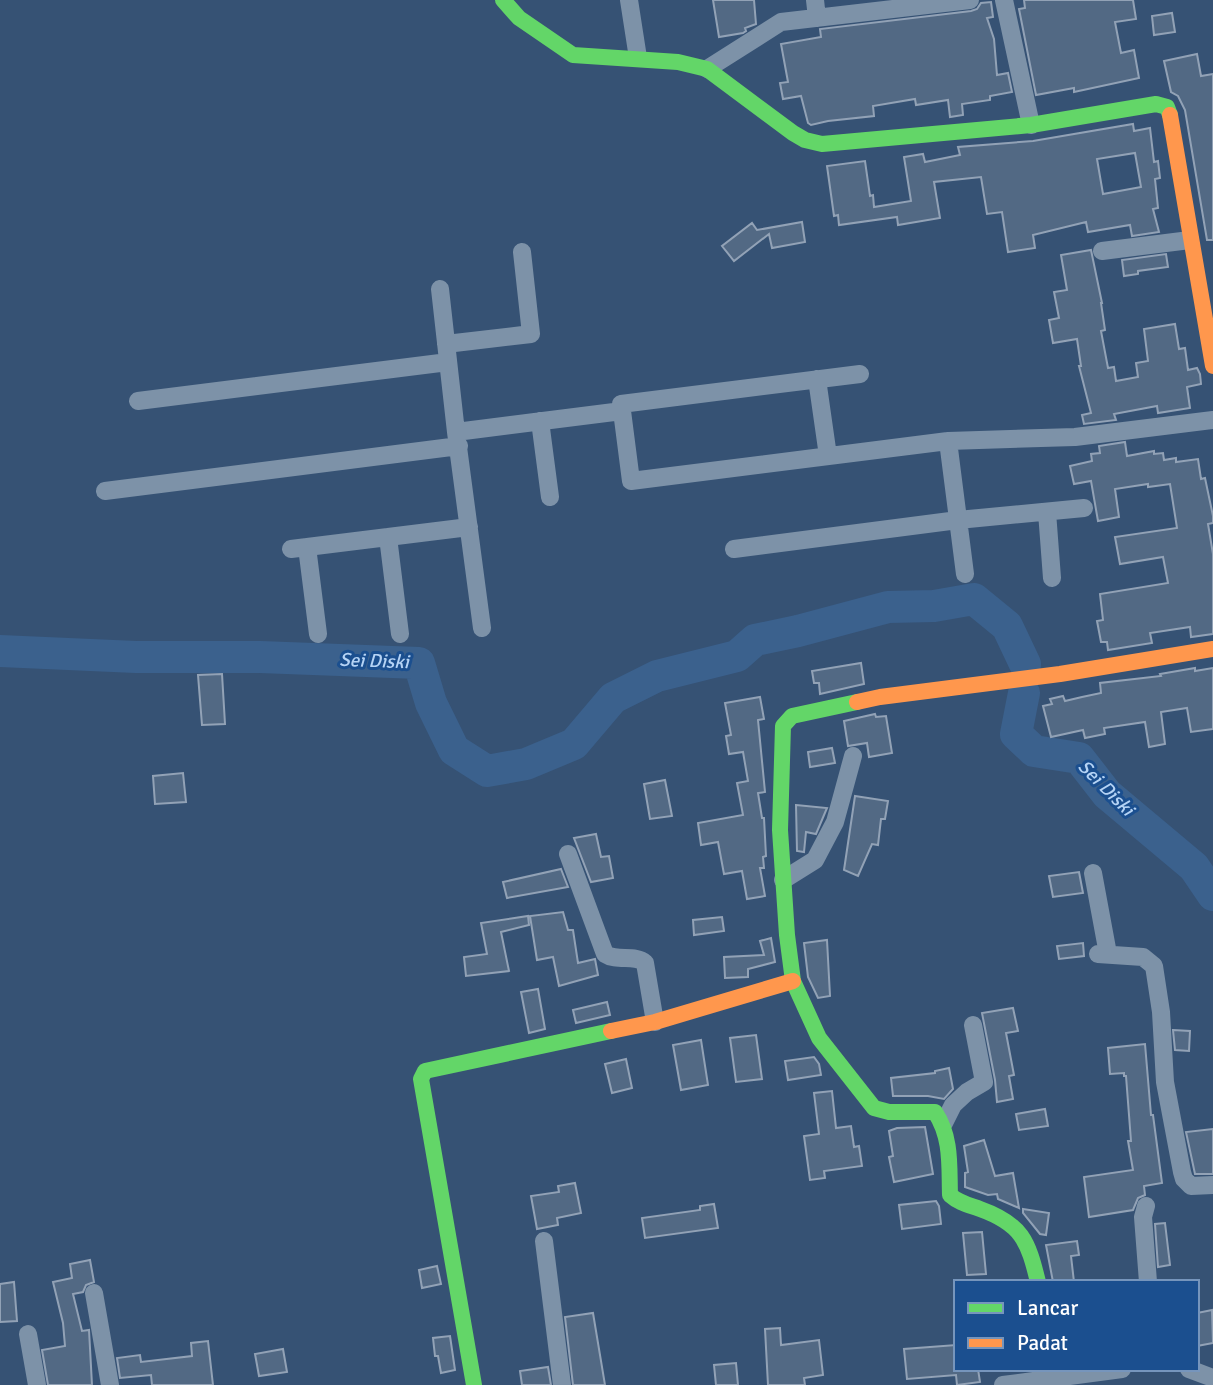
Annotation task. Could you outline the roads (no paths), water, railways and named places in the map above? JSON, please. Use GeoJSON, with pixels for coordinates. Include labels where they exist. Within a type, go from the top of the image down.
{"type":"FeatureCollection","features":[{"type":"Feature","properties":{"kind":"street"},"geometry":{"type":"LineString","coordinates":[[503,0],[519,18],[573,55],[678,62],[707,69],[793,133],[805,140],[822,144],[1031,125],[1156,104],[1167,107],[1190,240],[1206,289],[1213,366]]}},
{"type":"Feature","properties":{"kind":"street"},"geometry":{"type":"LineString","coordinates":[[629,0],[638,58]]}},
{"type":"Feature","properties":{"kind":"street"},"geometry":{"type":"LineString","coordinates":[[815,0],[817,18]]}},
{"type":"Feature","properties":{"kind":"street"},"geometry":{"type":"LineString","coordinates":[[707,69],[781,22],[970,0]]}},
{"type":"Feature","properties":{"kind":"street"},"geometry":{"type":"LineString","coordinates":[[1004,0],[1031,125]]}},
{"type":"Feature","properties":{"kind":"street"},"geometry":{"type":"LineString","coordinates":[[1102,251],[1190,240]]}},
{"type":"Feature","properties":{"kind":"street"},"geometry":{"type":"LineString","coordinates":[[138,401],[447,353],[531,334],[522,252]]}},
{"type":"Feature","properties":{"kind":"street"},"geometry":{"type":"LineString","coordinates":[[440,289],[482,628]]}},
{"type":"Feature","properties":{"kind":"street"},"geometry":{"type":"LineString","coordinates":[[860,374],[621,404],[631,481],[948,441],[1075,437],[1213,420]]}},
{"type":"Feature","properties":{"kind":"street"},"geometry":{"type":"LineString","coordinates":[[817,379],[828,456]]}},
{"type":"Feature","properties":{"kind":"street"},"geometry":{"type":"LineString","coordinates":[[105,491],[458,439],[540,421],[622,411]]}},
{"type":"Feature","properties":{"kind":"street"},"geometry":{"type":"LineString","coordinates":[[540,421],[550,498]]}},
{"type":"Feature","properties":{"kind":"street"},"geometry":{"type":"LineString","coordinates":[[948,441],[965,574]]}},
{"type":"Feature","properties":{"kind":"street"},"geometry":{"type":"LineString","coordinates":[[734,549],[958,520],[1084,509]]}},
{"type":"Feature","properties":{"kind":"street"},"geometry":{"type":"LineString","coordinates":[[1047,512],[1052,578]]}},
{"type":"Feature","properties":{"kind":"street"},"geometry":{"type":"LineString","coordinates":[[318,634],[299,548],[469,527]]}},
{"type":"Feature","properties":{"kind":"street"},"geometry":{"type":"LineString","coordinates":[[388,537],[400,634]]}},
{"type":"Feature","properties":{"kind":"street"},"geometry":{"type":"LineString","coordinates":[[1037,1280],[1027,1239],[1018,1230],[1006,1219],[962,1203],[950,1195],[949,1144],[944,1123],[934,1112],[921,1110],[885,1113],[874,1108],[819,1038],[793,981],[787,934],[780,830],[783,726],[792,716],[880,697],[1060,674],[1213,649]]}},
{"type":"Feature","properties":{"kind":"street"},"geometry":{"type":"LineString","coordinates":[[783,880],[815,860],[835,822],[853,756]]}},
{"type":"Feature","properties":{"kind":"street"},"geometry":{"type":"LineString","coordinates":[[568,854],[605,954],[613,958],[639,959],[645,963],[655,1023]]}},
{"type":"Feature","properties":{"kind":"street"},"geometry":{"type":"LineString","coordinates":[[1093,873],[1103,954],[1143,957],[1154,966],[1161,1012],[1165,1082],[1184,1179],[1191,1186],[1213,1185]]}},
{"type":"Feature","properties":{"kind":"street"},"geometry":{"type":"LineString","coordinates":[[474,1385],[421,1079],[425,1071],[655,1023],[793,981]]}},
{"type":"Feature","properties":{"kind":"street"},"geometry":{"type":"LineString","coordinates":[[944,1123],[953,1105],[984,1082],[973,1025]]}},
{"type":"Feature","properties":{"kind":"street"},"geometry":{"type":"LineString","coordinates":[[1146,1206],[1143,1217],[1148,1280]]}},
{"type":"Feature","properties":{"kind":"street"},"geometry":{"type":"LineString","coordinates":[[544,1241],[562,1385]]}},
{"type":"Feature","properties":{"kind":"street"},"geometry":{"type":"LineString","coordinates":[[94,1293],[110,1385]]}},
{"type":"Feature","properties":{"kind":"street"},"geometry":{"type":"LineString","coordinates":[[28,1334],[37,1385]]}},
{"type":"Feature","properties":{"kind":"street"},"geometry":{"type":"LineString","coordinates":[[1003,1385],[1058,1373],[1090,1371]]}},
{"type":"Feature","properties":{"kind":"street"},"geometry":{"type":"LineString","coordinates":[[1194,1371],[1213,1378]]}},
{"type":"Feature","properties":{"kind":"waterway","name":"Sei Diski"},"geometry":{"type":"LineString","coordinates":[[0,651],[136,657],[260,657],[419,663],[431,703],[454,750],[487,771],[526,764],[574,744],[613,698],[657,676],[737,656],[755,640],[888,607],[934,606],[974,599],[1007,626],[1025,664]]}},
{"type":"Feature","properties":{"kind":"waterway","name":"Sei Diski"},"geometry":{"type":"LineString","coordinates":[[1024,693],[1016,734],[1034,751],[1079,758],[1107,794],[1194,867],[1213,895]]}}]}
